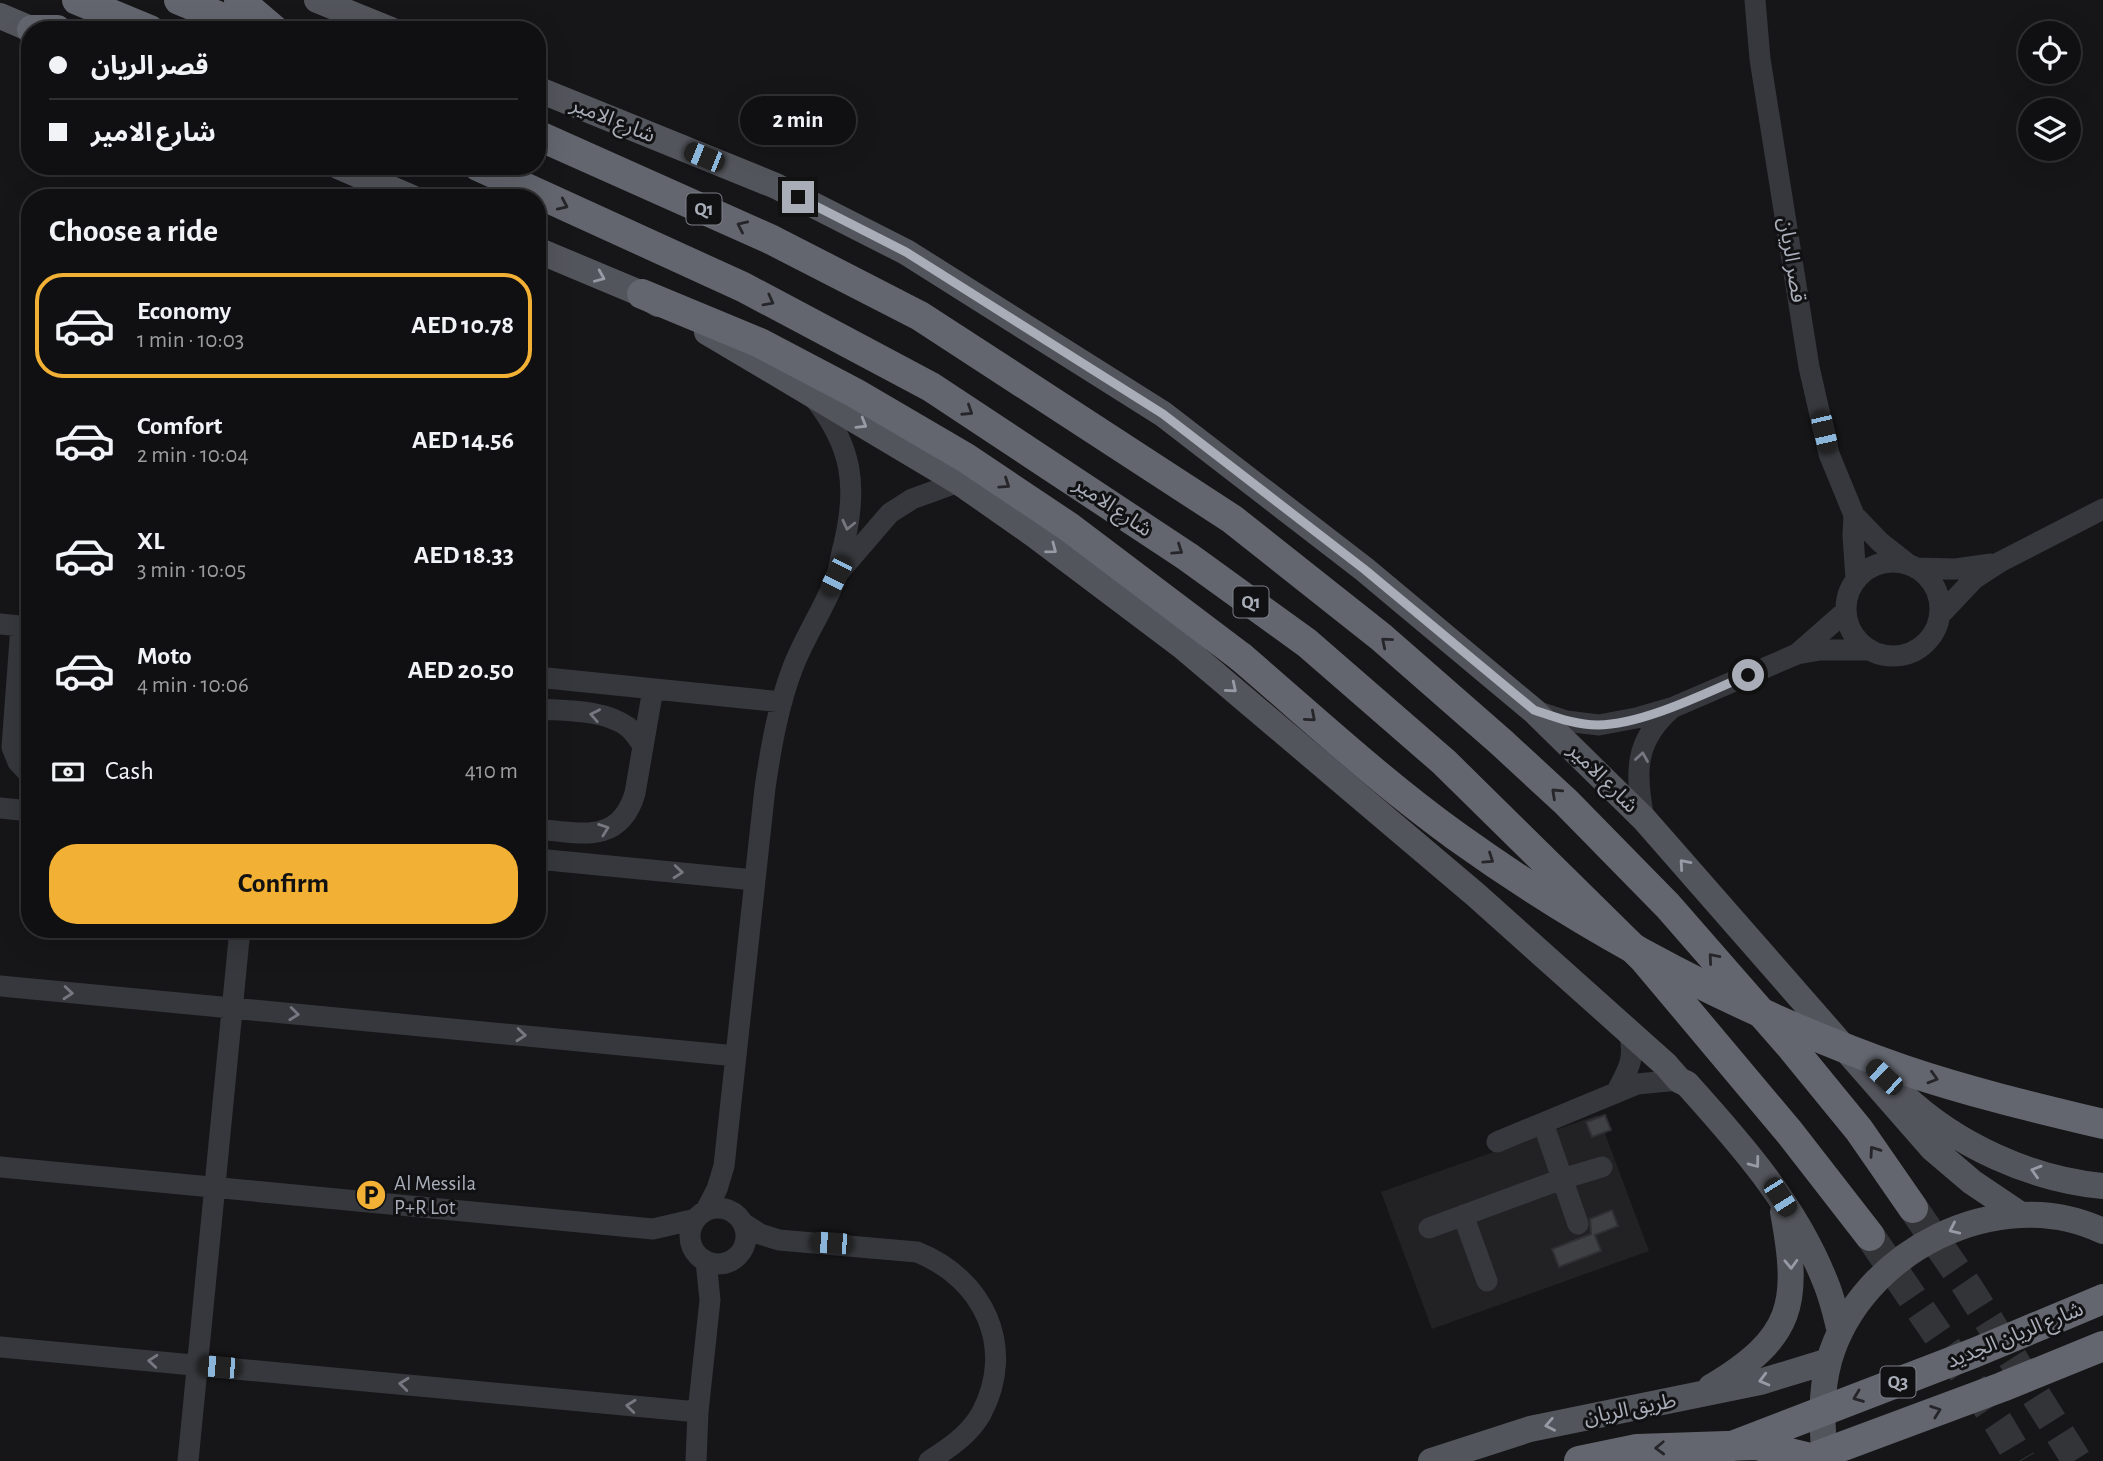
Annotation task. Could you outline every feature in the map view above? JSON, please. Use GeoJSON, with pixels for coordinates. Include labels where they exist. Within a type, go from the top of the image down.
{"type":"FeatureCollection","features":[{"type":"Feature","properties":{"kind":"highway"},"geometry":{"type":"LineString","coordinates":[[77,0],[128,21]]}},
{"type":"Feature","properties":{"kind":"highway"},"geometry":{"type":"LineString","coordinates":[[179,0],[230,21]]}},
{"type":"Feature","properties":{"kind":"highway"},"geometry":{"type":"LineString","coordinates":[[239,0],[264,21]]}},
{"type":"Feature","properties":{"kind":"highway","name":"شارع الامير"},"geometry":{"type":"LineString","coordinates":[[546,139],[772,240],[920,316],[1232,519],[1381,637],[1566,802],[1668,906],[1792,1048],[1859,1130],[1913,1208]]}},
{"type":"Feature","properties":{"kind":"highway","name":"شارع الامير"},"geometry":{"type":"LineString","coordinates":[[498,175],[528,189]]}},
{"type":"Feature","properties":{"kind":"highway","name":"شارع الامير"},"geometry":{"type":"LineString","coordinates":[[546,197],[743,287],[931,387],[1188,557],[1307,643],[1444,762],[1644,959],[1790,1133],[1870,1236]]}},
{"type":"Feature","properties":{"kind":"highway"},"geometry":{"type":"LineString","coordinates":[[642,295],[760,343],[855,393],[966,458],[1069,527],[1241,657],[1455,835],[1550,899],[1688,979],[1804,1032],[1905,1070],[2004,1100],[2103,1124]]}},
{"type":"Feature","properties":{"kind":"highway","name":"شارع الريان الجديد"},"geometry":{"type":"LineString","coordinates":[[1693,1461],[1974,1353],[2103,1299]]}},
{"type":"Feature","properties":{"kind":"highway","name":"شارع الريان الجديد"},"geometry":{"type":"LineString","coordinates":[[1803,1461],[2002,1387],[2103,1346]]}},
{"type":"Feature","properties":{"kind":"highway"},"geometry":{"type":"LineString","coordinates":[[1579,1461],[1637,1449],[1756,1445],[1825,1461]]}},
{"type":"Feature","properties":{"kind":"main road"},"geometry":{"type":"LineString","coordinates":[[317,0],[368,21]]}},
{"type":"Feature","properties":{"kind":"main road"},"geometry":{"type":"LineString","coordinates":[[0,16],[21,25]]}},
{"type":"Feature","properties":{"kind":"main road","name":"شارع الامير"},"geometry":{"type":"LineString","coordinates":[[546,93],[776,186],[906,252],[1163,414],[1364,569],[1534,710],[1644,819],[1932,1149],[1972,1182],[2021,1215]]}},
{"type":"Feature","properties":{"kind":"main road"},"geometry":{"type":"LineString","coordinates":[[358,175],[390,189]]}},
{"type":"Feature","properties":{"kind":"main road"},"geometry":{"type":"LineString","coordinates":[[546,254],[642,295],[959,482],[1036,536],[1182,646],[1476,895],[1666,1065],[1679,1080],[1687,1084],[1754,1160],[1780,1197],[1808,1243],[1826,1283],[1840,1332]]}},
{"type":"Feature","properties":{"kind":"main road"},"geometry":{"type":"LineString","coordinates":[[1810,1007],[1922,1112],[1973,1146],[2035,1172],[2103,1186]]}},
{"type":"Feature","properties":{"kind":"main road"},"geometry":{"type":"LineString","coordinates":[[1689,1398],[1725,1378],[1754,1356],[1776,1333],[1787,1312],[1791,1289],[1791,1257],[1780,1197]]}},
{"type":"Feature","properties":{"kind":"main road"},"geometry":{"type":"LineString","coordinates":[[1825,1461],[1821,1412],[1829,1361],[1840,1332],[1871,1285],[1914,1248],[1965,1224],[2021,1215],[2057,1217],[2103,1231]]}},
{"type":"Feature","properties":{"kind":"main road","name":"طريق الريان"},"geometry":{"type":"LineString","coordinates":[[1432,1461],[1530,1429],[1760,1382],[1829,1361]]}},
{"type":"Feature","properties":{"kind":"street","name":"قصر الريان"},"geometry":{"type":"LineString","coordinates":[[1755,0],[1760,59],[1809,368],[1829,454],[1854,515],[1880,542],[1912,566]]}},
{"type":"Feature","properties":{"kind":"street"},"geometry":{"type":"LineString","coordinates":[[696,1461],[698,1412],[710,1300],[699,1254],[690,1232],[718,1189],[724,1166],[765,788],[782,702],[793,667],[836,576],[851,515],[849,463],[840,438],[811,394]]}},
{"type":"Feature","properties":{"kind":"street"},"geometry":{"type":"LineString","coordinates":[[836,576],[890,513],[912,499],[959,482]]}},
{"type":"Feature","properties":{"kind":"street"},"geometry":{"type":"LineString","coordinates":[[1940,615],[1974,579],[2000,562],[2103,509]]}},
{"type":"Feature","properties":{"kind":"street","name":"قصر الريان"},"geometry":{"type":"LineString","coordinates":[[1854,515],[1856,579]]}},
{"type":"Feature","properties":{"kind":"street"},"geometry":{"type":"LineString","coordinates":[[1868,650],[1856,640],[1846,611],[1848,594],[1856,579],[1871,568],[1889,562],[1956,569],[2000,562]]}},
{"type":"Feature","properties":{"kind":"street"},"geometry":{"type":"LineString","coordinates":[[1534,710],[1566,721],[1599,725],[1636,718],[1674,706],[1797,654],[1820,650],[1868,650],[1899,656],[1914,652],[1927,643],[1936,630],[1940,601],[1936,587],[1927,576],[1912,566]]}},
{"type":"Feature","properties":{"kind":"street"},"geometry":{"type":"LineString","coordinates":[[1797,654],[1846,611]]}},
{"type":"Feature","properties":{"kind":"street"},"geometry":{"type":"LineString","coordinates":[[17,625],[21,657]]}},
{"type":"Feature","properties":{"kind":"street"},"geometry":{"type":"LineString","coordinates":[[546,678],[782,702]]}},
{"type":"Feature","properties":{"kind":"street"},"geometry":{"type":"LineString","coordinates":[[21,686],[12,747],[21,765]]}},
{"type":"Feature","properties":{"kind":"street"},"geometry":{"type":"LineString","coordinates":[[546,830],[596,833],[622,820],[631,807],[635,793],[653,689]]}},
{"type":"Feature","properties":{"kind":"street"},"geometry":{"type":"LineString","coordinates":[[1644,819],[1639,791],[1641,753],[1647,735],[1659,719],[1674,706]]}},
{"type":"Feature","properties":{"kind":"street"},"geometry":{"type":"LineString","coordinates":[[546,710],[592,713],[612,719],[629,728],[642,744]]}},
{"type":"Feature","properties":{"kind":"street"},"geometry":{"type":"LineString","coordinates":[[0,808],[21,810]]}},
{"type":"Feature","properties":{"kind":"street"},"geometry":{"type":"LineString","coordinates":[[546,860],[754,880]]}},
{"type":"Feature","properties":{"kind":"street"},"geometry":{"type":"LineString","coordinates":[[188,1461],[239,938]]}},
{"type":"Feature","properties":{"kind":"street"},"geometry":{"type":"LineString","coordinates":[[0,986],[736,1056]]}},
{"type":"Feature","properties":{"kind":"street"},"geometry":{"type":"LineString","coordinates":[[1616,1093],[1634,1051],[1629,1032]]}},
{"type":"Feature","properties":{"kind":"street"},"geometry":{"type":"LineString","coordinates":[[1497,1142],[1637,1084],[1679,1080]]}},
{"type":"Feature","properties":{"kind":"street"},"geometry":{"type":"LineString","coordinates":[[1542,1123],[1578,1224]]}},
{"type":"Feature","properties":{"kind":"street"},"geometry":{"type":"LineString","coordinates":[[710,1300],[746,1232],[727,1191],[724,1166]]}},
{"type":"Feature","properties":{"kind":"street"},"geometry":{"type":"LineString","coordinates":[[0,1167],[653,1229],[679,1238],[714,1264],[760,1243],[779,1240]]}},
{"type":"Feature","properties":{"kind":"street"},"geometry":{"type":"LineString","coordinates":[[1429,1228],[1602,1167]]}},
{"type":"Feature","properties":{"kind":"street"},"geometry":{"type":"LineString","coordinates":[[653,1229],[717,1208],[739,1218],[760,1234],[779,1240],[916,1252],[936,1259],[960,1277],[979,1300],[992,1327],[996,1357],[992,1387],[980,1415],[961,1439],[929,1461]]}},
{"type":"Feature","properties":{"kind":"street"},"geometry":{"type":"LineString","coordinates":[[1463,1215],[1487,1281]]}},
{"type":"Feature","properties":{"kind":"street"},"geometry":{"type":"LineString","coordinates":[[0,1347],[698,1412]]}},
{"type":"Feature","properties":{"kind":"shaded area"},"geometry":{"type":"Polygon","coordinates":[[[1598,1115],[1649,1251],[1432,1329],[1381,1192],[1598,1115]]]}},
{"type":"Feature","properties":{"kind":"building"},"geometry":{"type":"Polygon","coordinates":[[[1605,1115],[1611,1130],[1592,1137],[1586,1122],[1605,1115]]]}},
{"type":"Feature","properties":{"kind":"building"},"geometry":{"type":"Polygon","coordinates":[[[1612,1210],[1618,1226],[1595,1235],[1601,1251],[1559,1267],[1552,1249],[1591,1234],[1590,1219],[1612,1210]]]}},
{"type":"Feature","properties":{"kind":"tunnel"},"geometry":{"type":"LineString","coordinates":[[1913,1208],[1967,1286],[2077,1461]]}},
{"type":"Feature","properties":{"kind":"tunnel"},"geometry":{"type":"LineString","coordinates":[[1870,1236],[1999,1424],[2021,1461]]}},
{"type":"Feature","properties":{"kind":"place","name":"Al Messila P+R Lot"},"geometry":{"type":"Point","coordinates":[371,1195]}},
{"type":"Feature","properties":{"kind":"route"},"geometry":{"type":"LineString","coordinates":[[798,197],[906,252],[1163,414],[1364,569],[1534,710],[1566,721],[1599,725],[1636,718],[1674,706],[1748,675]]}}]}
